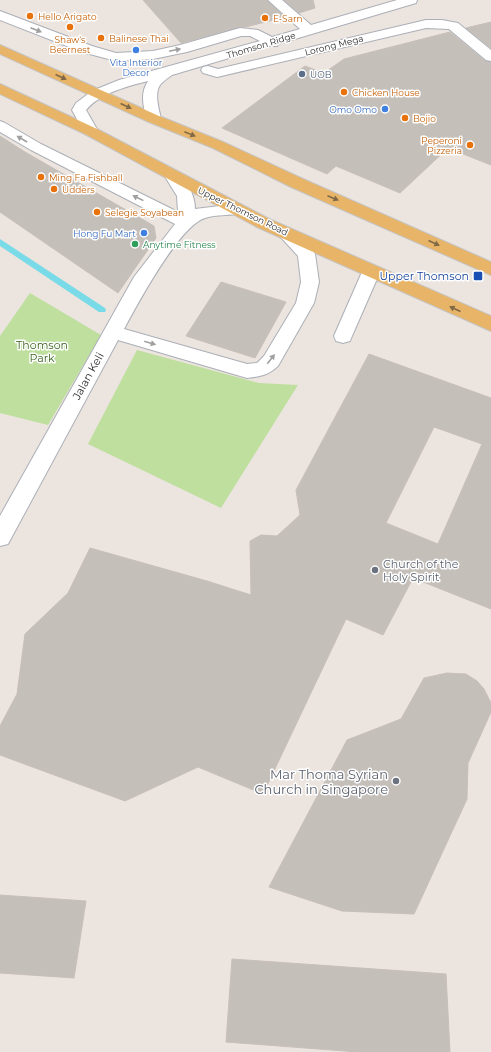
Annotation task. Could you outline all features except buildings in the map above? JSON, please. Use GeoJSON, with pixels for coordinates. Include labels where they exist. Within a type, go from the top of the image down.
{"type":"FeatureCollection","features":[{"type":"Feature","properties":{"kind":"main road"},"geometry":{"type":"LineString","coordinates":[[0,49],[97,94],[218,145],[297,183],[491,269]]}},
{"type":"Feature","properties":{"kind":"main road","name":"Upper Thomson Road"},"geometry":{"type":"LineString","coordinates":[[0,88],[90,131],[236,209],[371,272],[491,324]]}},
{"type":"Feature","properties":{"kind":"street","name":"Thomson Ridge"},"geometry":{"type":"LineString","coordinates":[[274,0],[310,31]]}},
{"type":"Feature","properties":{"kind":"street"},"geometry":{"type":"LineString","coordinates":[[310,31],[411,0]]}},
{"type":"Feature","properties":{"kind":"street"},"geometry":{"type":"LineString","coordinates":[[0,15],[105,55],[153,55],[182,49],[240,32],[250,31],[262,36],[272,43]]}},
{"type":"Feature","properties":{"kind":"street","name":"Lorong Mega"},"geometry":{"type":"LineString","coordinates":[[196,64],[217,74],[409,27],[431,24],[453,26],[491,57]]}},
{"type":"Feature","properties":{"kind":"street","name":"Thomson Ridge"},"geometry":{"type":"LineString","coordinates":[[90,131],[81,116],[80,110],[81,106],[97,94],[124,83],[272,43],[310,31]]}},
{"type":"Feature","properties":{"kind":"street","name":"Thomson Ridge"},"geometry":{"type":"LineString","coordinates":[[154,119],[150,92],[154,83],[167,72]]}},
{"type":"Feature","properties":{"kind":"street"},"geometry":{"type":"LineString","coordinates":[[0,126],[42,150],[186,222]]}},
{"type":"Feature","properties":{"kind":"street"},"geometry":{"type":"LineString","coordinates":[[172,175],[184,191],[188,207],[186,222]]}},
{"type":"Feature","properties":{"kind":"street"},"geometry":{"type":"LineString","coordinates":[[186,222],[201,213],[236,209]]}},
{"type":"Feature","properties":{"kind":"street","name":"Jalan Keli"},"geometry":{"type":"LineString","coordinates":[[0,537],[143,277],[186,222]]}},
{"type":"Feature","properties":{"kind":"street"},"geometry":{"type":"LineString","coordinates":[[112,332],[247,371],[262,369],[271,361],[305,303],[310,282],[306,254],[286,233]]}},
{"type":"Feature","properties":{"kind":"street"},"geometry":{"type":"LineString","coordinates":[[343,336],[371,272]]}},
{"type":"Feature","properties":{"kind":"green space","name":"Thomson Park"},"geometry":{"type":"Polygon","coordinates":[[[30,293],[101,335],[48,425],[0,413],[0,336],[30,293]]]}},
{"type":"Feature","properties":{"kind":"green space"},"geometry":{"type":"Polygon","coordinates":[[[137,350],[259,383],[298,385],[221,508],[88,444],[137,350]]]}},
{"type":"Feature","properties":{"kind":"waterway"},"geometry":{"type":"LineString","coordinates":[[0,242],[102,310]]}},
{"type":"Feature","properties":{"kind":"place","name":"Hello Arigato"},"geometry":{"type":"Point","coordinates":[30,16]}},
{"type":"Feature","properties":{"kind":"place","name":"E-Sarn"},"geometry":{"type":"Point","coordinates":[265,18]}},
{"type":"Feature","properties":{"kind":"place","name":"Shaw's Beernest"},"geometry":{"type":"Point","coordinates":[70,27]}},
{"type":"Feature","properties":{"kind":"place","name":"Balinese Thai"},"geometry":{"type":"Point","coordinates":[101,38]}},
{"type":"Feature","properties":{"kind":"place","name":"Vita Interior Decor"},"geometry":{"type":"Point","coordinates":[136,50]}},
{"type":"Feature","properties":{"kind":"place","name":"UOB"},"geometry":{"type":"Point","coordinates":[302,74]}},
{"type":"Feature","properties":{"kind":"place","name":"Chicken House"},"geometry":{"type":"Point","coordinates":[344,92]}},
{"type":"Feature","properties":{"kind":"place","name":"Omo Omo"},"geometry":{"type":"Point","coordinates":[385,109]}},
{"type":"Feature","properties":{"kind":"place","name":"Bojio"},"geometry":{"type":"Point","coordinates":[405,118]}},
{"type":"Feature","properties":{"kind":"place","name":"Peperoni Pizzeria"},"geometry":{"type":"Point","coordinates":[470,145]}},
{"type":"Feature","properties":{"kind":"place","name":"Ming Fa Fishball"},"geometry":{"type":"Point","coordinates":[41,177]}},
{"type":"Feature","properties":{"kind":"place","name":"Udders"},"geometry":{"type":"Point","coordinates":[54,189]}},
{"type":"Feature","properties":{"kind":"place","name":"Selegie Soyabean"},"geometry":{"type":"Point","coordinates":[97,212]}},
{"type":"Feature","properties":{"kind":"place","name":"Hong Fu Mart"},"geometry":{"type":"Point","coordinates":[144,233]}},
{"type":"Feature","properties":{"kind":"place","name":"Anytime Fitness"},"geometry":{"type":"Point","coordinates":[135,244]}},
{"type":"Feature","properties":{"kind":"place","name":"Upper Thomson"},"geometry":{"type":"Point","coordinates":[478,276]}},
{"type":"Feature","properties":{"kind":"place","name":"Church of the Holy Spirit"},"geometry":{"type":"Point","coordinates":[375,570]}},
{"type":"Feature","properties":{"kind":"place","name":"Mar Thoma Syrian Church in Singapore"},"geometry":{"type":"Point","coordinates":[396,781]}}]}
